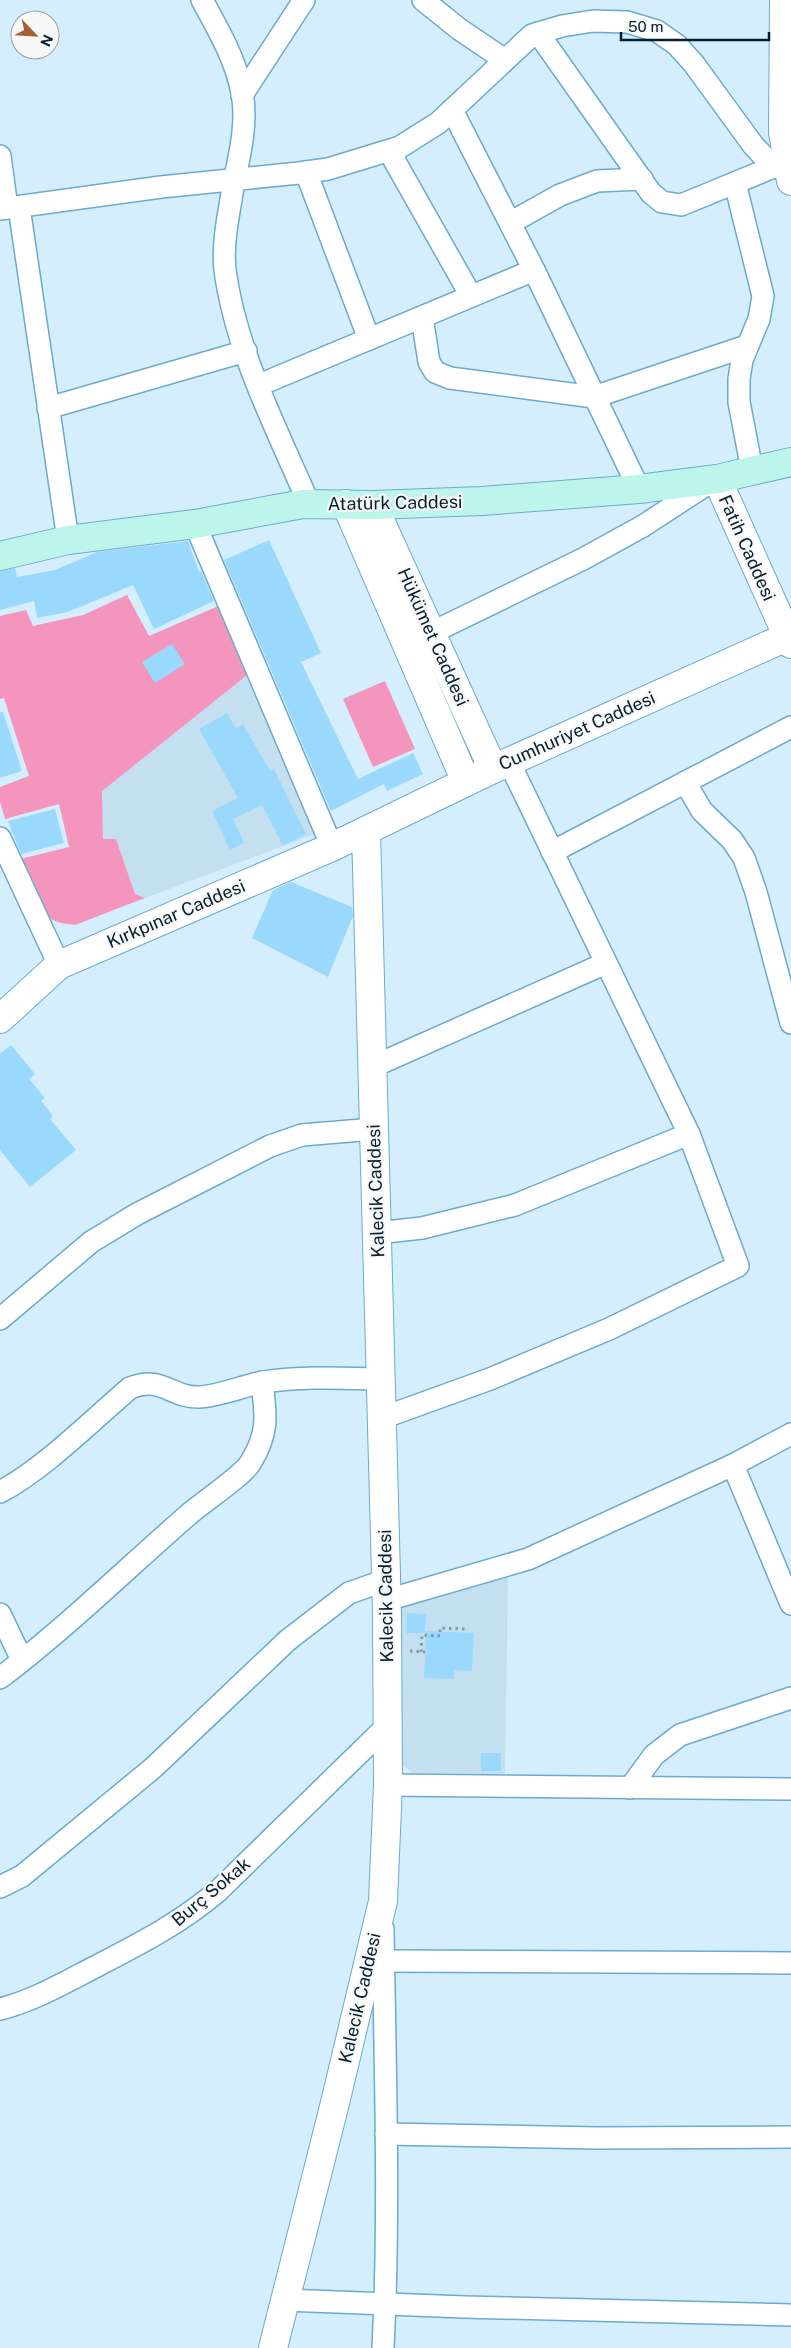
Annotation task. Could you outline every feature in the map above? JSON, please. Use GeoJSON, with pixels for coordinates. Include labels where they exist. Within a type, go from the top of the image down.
{"type":"FeatureCollection","features":[{"type":"Feature","properties":{"kind":"main road","name":"Atatürk Caddesi"},"geometry":{"type":"LineString","coordinates":[[0,556],[68,540],[195,524],[309,504],[373,505],[482,501],[639,489],[717,478],[791,462]]}},
{"type":"Feature","properties":{"kind":"street"},"geometry":{"type":"LineString","coordinates":[[202,0],[223,39],[242,95],[243,125],[226,233],[225,269],[235,319],[259,385],[309,504]]}},
{"type":"Feature","properties":{"kind":"street"},"geometry":{"type":"LineString","coordinates":[[242,95],[304,0]]}},
{"type":"Feature","properties":{"kind":"street"},"geometry":{"type":"LineString","coordinates":[[423,0],[459,29],[506,60]]}},
{"type":"Feature","properties":{"kind":"street"},"geometry":{"type":"LineString","coordinates":[[784,0],[784,132],[787,174]]}},
{"type":"Feature","properties":{"kind":"street"},"geometry":{"type":"LineString","coordinates":[[9,208],[161,187],[328,169],[389,151],[400,147],[438,123],[532,35],[562,26],[593,21],[628,22],[657,31],[677,45],[694,64],[740,130],[768,161],[787,174]]}},
{"type":"Feature","properties":{"kind":"street"},"geometry":{"type":"LineString","coordinates":[[538,33],[656,198],[675,205],[681,205],[735,183],[787,174]]}},
{"type":"Feature","properties":{"kind":"street"},"geometry":{"type":"LineString","coordinates":[[452,110],[534,270],[639,489]]}},
{"type":"Feature","properties":{"kind":"street"},"geometry":{"type":"LineString","coordinates":[[389,151],[471,296]]}},
{"type":"Feature","properties":{"kind":"street"},"geometry":{"type":"LineString","coordinates":[[0,156],[48,408],[68,540]]}},
{"type":"Feature","properties":{"kind":"street"},"geometry":{"type":"LineString","coordinates":[[306,172],[369,339]]}},
{"type":"Feature","properties":{"kind":"street"},"geometry":{"type":"LineString","coordinates":[[510,223],[560,195],[597,181],[642,179]]}},
{"type":"Feature","properties":{"kind":"street"},"geometry":{"type":"LineString","coordinates":[[735,183],[762,296],[759,319],[742,360],[739,402],[752,470]]}},
{"type":"Feature","properties":{"kind":"street"},"geometry":{"type":"LineString","coordinates":[[259,385],[534,270]]}},
{"type":"Feature","properties":{"kind":"street"},"geometry":{"type":"LineString","coordinates":[[422,317],[429,362],[435,372],[450,378],[594,397],[747,346]]}},
{"type":"Feature","properties":{"kind":"street"},"geometry":{"type":"LineString","coordinates":[[48,408],[246,351]]}},
{"type":"Feature","properties":{"kind":"street"},"geometry":{"type":"LineString","coordinates":[[431,633],[583,559],[643,526],[717,478]]}},
{"type":"Feature","properties":{"kind":"street","name":"Fatih Caddesi"},"geometry":{"type":"LineString","coordinates":[[717,478],[790,638]]}},
{"type":"Feature","properties":{"kind":"street"},"geometry":{"type":"LineString","coordinates":[[346,504],[466,782]]}},
{"type":"Feature","properties":{"kind":"street","name":"Hükümet Caddesi"},"geometry":{"type":"LineString","coordinates":[[373,505],[431,633],[501,765]]}},
{"type":"Feature","properties":{"kind":"street"},"geometry":{"type":"LineString","coordinates":[[195,524],[332,847]]}},
{"type":"Feature","properties":{"kind":"street","name":"Cumhuriyet Caddesi"},"geometry":{"type":"LineString","coordinates":[[366,831],[501,765],[790,638]]}},
{"type":"Feature","properties":{"kind":"street"},"geometry":{"type":"LineString","coordinates":[[552,852],[791,727]]}},
{"type":"Feature","properties":{"kind":"street"},"geometry":{"type":"LineString","coordinates":[[382,1418],[490,1379],[609,1329],[738,1266],[689,1134],[552,852],[501,765]]}},
{"type":"Feature","properties":{"kind":"street"},"geometry":{"type":"LineString","coordinates":[[685,782],[702,810],[732,840],[744,858],[756,892],[791,1023]]}},
{"type":"Feature","properties":{"kind":"street","name":"Kırkpınar Caddesi"},"geometry":{"type":"LineString","coordinates":[[0,1019],[59,965],[366,831]]}},
{"type":"Feature","properties":{"kind":"street","name":"Kalecik Caddesi"},"geometry":{"type":"LineString","coordinates":[[273,2348],[383,1901],[388,1785],[386,1590],[366,831]]}},
{"type":"Feature","properties":{"kind":"street"},"geometry":{"type":"LineString","coordinates":[[0,838],[59,965]]}},
{"type":"Feature","properties":{"kind":"street"},"geometry":{"type":"LineString","coordinates":[[372,1067],[606,963]]}},
{"type":"Feature","properties":{"kind":"street"},"geometry":{"type":"LineString","coordinates":[[0,1319],[91,1242],[137,1214],[270,1146],[302,1135],[374,1129]]}},
{"type":"Feature","properties":{"kind":"street"},"geometry":{"type":"LineString","coordinates":[[377,1233],[422,1228],[515,1205],[689,1134]]}},
{"type":"Feature","properties":{"kind":"street"},"geometry":{"type":"LineString","coordinates":[[0,1492],[12,1486],[46,1460],[130,1388],[142,1383],[156,1384],[199,1397],[262,1382],[313,1377],[381,1379]]}},
{"type":"Feature","properties":{"kind":"street"},"geometry":{"type":"LineString","coordinates":[[0,1678],[128,1571],[187,1516],[249,1465],[264,1438],[266,1416],[262,1382]]}},
{"type":"Feature","properties":{"kind":"street"},"geometry":{"type":"LineString","coordinates":[[0,1887],[22,1876],[153,1768],[216,1706],[288,1640],[349,1593],[386,1590],[528,1559],[733,1465],[791,1434]]}},
{"type":"Feature","properties":{"kind":"street"},"geometry":{"type":"LineString","coordinates":[[733,1465],[791,1604]]}},
{"type":"Feature","properties":{"kind":"street"},"geometry":{"type":"LineString","coordinates":[[0,1614],[22,1660]]}},
{"type":"Feature","properties":{"kind":"street"},"geometry":{"type":"LineString","coordinates":[[630,1788],[654,1755],[680,1735],[791,1698]]}},
{"type":"Feature","properties":{"kind":"street","name":"Burç Sokak"},"geometry":{"type":"LineString","coordinates":[[0,2008],[14,2005],[47,1991],[169,1928],[194,1911],[218,1891],[388,1725]]}},
{"type":"Feature","properties":{"kind":"street"},"geometry":{"type":"LineString","coordinates":[[388,1785],[791,1789]]}},
{"type":"Feature","properties":{"kind":"street"},"geometry":{"type":"LineString","coordinates":[[383,1901],[386,2134],[383,2348]]}},
{"type":"Feature","properties":{"kind":"street"},"geometry":{"type":"LineString","coordinates":[[384,1961],[791,1963]]}},
{"type":"Feature","properties":{"kind":"street"},"geometry":{"type":"LineString","coordinates":[[386,2134],[597,2138],[791,2137]]}},
{"type":"Feature","properties":{"kind":"street"},"geometry":{"type":"LineString","coordinates":[[285,2300],[791,2315]]}},
{"type":"Feature","properties":{"kind":"path"},"geometry":{"type":"LineString","coordinates":[[422,1652],[422,1635],[440,1636],[440,1628],[465,1629]]}},
{"type":"Feature","properties":{"kind":"shaded area"},"geometry":{"type":"Polygon","coordinates":[[[127,595],[149,636],[223,604],[247,675],[102,791],[103,839],[116,839],[135,894],[145,898],[75,925],[63,923],[46,915],[33,892],[20,859],[69,847],[59,804],[5,819],[0,802],[0,787],[29,776],[4,698],[0,699],[0,616],[26,610],[33,626],[83,615],[127,595]]]}},
{"type":"Feature","properties":{"kind":"shaded area"},"geometry":{"type":"Polygon","coordinates":[[[247,675],[320,832],[145,898],[135,894],[116,839],[103,840],[102,791],[187,718],[247,675]]]}},
{"type":"Feature","properties":{"kind":"shaded area"},"geometry":{"type":"Polygon","coordinates":[[[385,681],[415,749],[373,767],[343,699],[385,681]]]}},
{"type":"Feature","properties":{"kind":"shaded area"},"geometry":{"type":"Polygon","coordinates":[[[508,1577],[505,1774],[413,1773],[398,1761],[396,1606],[508,1577]]]}},
{"type":"Feature","properties":{"kind":"building"},"geometry":{"type":"Polygon","coordinates":[[[269,540],[321,653],[301,662],[358,779],[413,753],[423,774],[387,791],[384,784],[331,811],[224,560],[269,540]]]}},
{"type":"Feature","properties":{"kind":"building"},"geometry":{"type":"Polygon","coordinates":[[[188,541],[199,572],[201,571],[214,601],[154,629],[133,585],[68,612],[37,618],[34,601],[0,610],[0,571],[15,568],[17,577],[55,570],[97,552],[188,541]]]}},
{"type":"Feature","properties":{"kind":"building"},"geometry":{"type":"Polygon","coordinates":[[[172,644],[185,664],[155,683],[142,662],[172,644]]]}},
{"type":"Feature","properties":{"kind":"building"},"geometry":{"type":"Polygon","coordinates":[[[0,712],[3,712],[22,771],[0,778],[0,712]]]}},
{"type":"Feature","properties":{"kind":"building"},"geometry":{"type":"Polygon","coordinates":[[[227,713],[236,728],[243,724],[270,771],[274,769],[306,834],[283,846],[262,805],[233,819],[244,843],[230,850],[212,811],[238,798],[199,729],[227,713]]]}},
{"type":"Feature","properties":{"kind":"building"},"geometry":{"type":"Polygon","coordinates":[[[55,809],[64,843],[21,854],[8,821],[55,809]]]}},
{"type":"Feature","properties":{"kind":"building"},"geometry":{"type":"Polygon","coordinates":[[[291,882],[352,907],[353,916],[328,977],[252,938],[273,890],[291,882]]]}},
{"type":"Feature","properties":{"kind":"building"},"geometry":{"type":"Polygon","coordinates":[[[11,1045],[35,1074],[29,1079],[45,1098],[41,1101],[53,1116],[50,1119],[76,1150],[30,1187],[0,1150],[0,1054],[11,1045]]]}},
{"type":"Feature","properties":{"kind":"building"},"geometry":{"type":"Polygon","coordinates":[[[407,1613],[426,1614],[425,1633],[406,1633],[407,1613]]]}},
{"type":"Feature","properties":{"kind":"building"},"geometry":{"type":"Polygon","coordinates":[[[426,1631],[474,1633],[472,1671],[454,1670],[454,1679],[424,1678],[426,1631]]]}},
{"type":"Feature","properties":{"kind":"building"},"geometry":{"type":"Polygon","coordinates":[[[481,1753],[501,1753],[501,1771],[481,1771],[481,1753]]]}}]}
